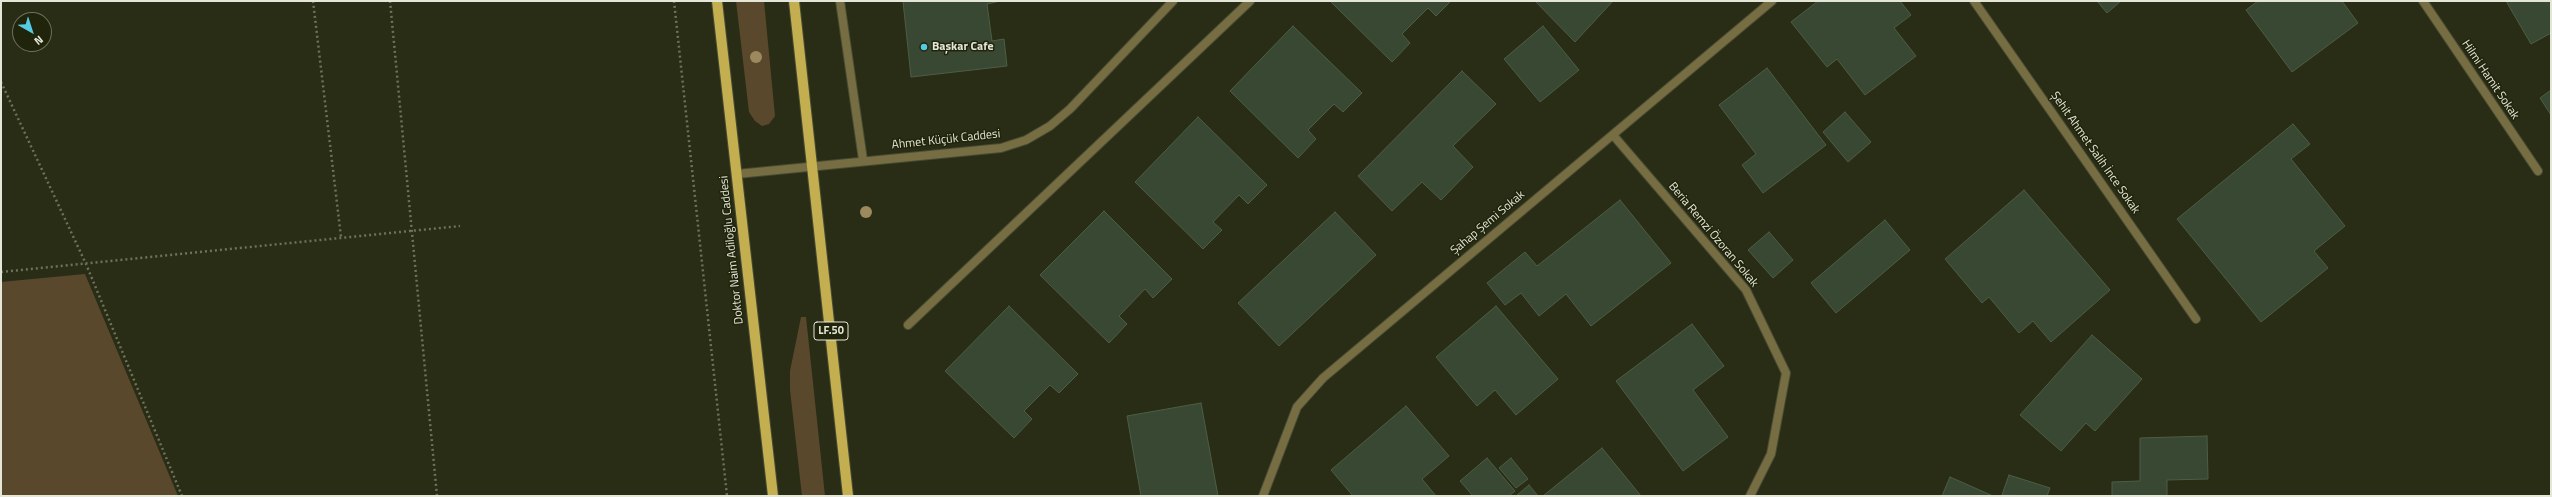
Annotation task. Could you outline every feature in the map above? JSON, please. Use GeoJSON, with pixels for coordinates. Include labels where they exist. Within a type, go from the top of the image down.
{"type":"FeatureCollection","features":[{"type":"Feature","properties":{"kind":"main road","name":"Doktor Naim Adiloğlu Caddesi"},"geometry":{"type":"LineString","coordinates":[[716,1],[773,496]]}},
{"type":"Feature","properties":{"kind":"main road","name":"LF.50"},"geometry":{"type":"LineString","coordinates":[[794,1],[814,165],[848,496]]}},
{"type":"Feature","properties":{"kind":"street"},"geometry":{"type":"LineString","coordinates":[[840,1],[863,160]]}},
{"type":"Feature","properties":{"kind":"street","name":"Ahmet Küçük Caddesi"},"geometry":{"type":"LineString","coordinates":[[737,174],[863,160],[1001,148],[1026,140],[1050,126],[1070,109],[1173,1]]}},
{"type":"Feature","properties":{"kind":"street"},"geometry":{"type":"LineString","coordinates":[[908,325],[1250,1]]}},
{"type":"Feature","properties":{"kind":"street","name":"Şahap Şemi Sokak"},"geometry":{"type":"LineString","coordinates":[[1263,496],[1297,407],[1323,378],[1772,1]]}},
{"type":"Feature","properties":{"kind":"street","name":"Şehit Ahmet Salih İnce Sokak"},"geometry":{"type":"LineString","coordinates":[[1974,1],[2196,319]]}},
{"type":"Feature","properties":{"kind":"street","name":"Hilmi Hamit Sokak"},"geometry":{"type":"LineString","coordinates":[[2423,1],[2538,172]]}},
{"type":"Feature","properties":{"kind":"street","name":"Beria Remzi Özoran Sokak"},"geometry":{"type":"LineString","coordinates":[[1613,135],[1746,290],[1786,373],[1771,454],[1750,496]]}},
{"type":"Feature","properties":{"kind":"path"},"geometry":{"type":"LineString","coordinates":[[313,1],[342,237]]}},
{"type":"Feature","properties":{"kind":"path"},"geometry":{"type":"LineString","coordinates":[[390,1],[437,496]]}},
{"type":"Feature","properties":{"kind":"path"},"geometry":{"type":"LineString","coordinates":[[674,1],[727,496]]}},
{"type":"Feature","properties":{"kind":"path"},"geometry":{"type":"LineString","coordinates":[[1,82],[86,264],[182,496]]}},
{"type":"Feature","properties":{"kind":"path"},"geometry":{"type":"LineString","coordinates":[[1,272],[460,226]]}},
{"type":"Feature","properties":{"kind":"shaded area"},"geometry":{"type":"Polygon","coordinates":[[[736,1],[764,1],[775,116],[769,124],[762,126],[755,121],[749,112],[736,1]]]}},
{"type":"Feature","properties":{"kind":"shaded area"},"geometry":{"type":"Polygon","coordinates":[[[85,274],[178,496],[1,496],[1,282],[85,274]]]}},
{"type":"Feature","properties":{"kind":"shaded area"},"geometry":{"type":"Polygon","coordinates":[[[801,317],[806,317],[825,496],[802,496],[790,390],[790,371],[801,317]]]}},
{"type":"Feature","properties":{"kind":"building"},"geometry":{"type":"Polygon","coordinates":[[[903,1],[1000,1],[987,4],[992,41],[1004,39],[1007,66],[911,77],[903,1]]]}},
{"type":"Feature","properties":{"kind":"building"},"geometry":{"type":"Polygon","coordinates":[[[1330,1],[1451,1],[1436,16],[1428,8],[1402,34],[1410,43],[1392,62],[1330,1]]]}},
{"type":"Feature","properties":{"kind":"building"},"geometry":{"type":"Polygon","coordinates":[[[1535,1],[1613,1],[1575,42],[1535,1]]]}},
{"type":"Feature","properties":{"kind":"building"},"geometry":{"type":"Polygon","coordinates":[[[1818,1],[1900,1],[1911,15],[1894,28],[1916,56],[1865,95],[1837,59],[1827,67],[1791,22],[1818,1]]]}},
{"type":"Feature","properties":{"kind":"building"},"geometry":{"type":"Polygon","coordinates":[[[2097,1],[2121,1],[2107,13],[2097,1]]]}},
{"type":"Feature","properties":{"kind":"building"},"geometry":{"type":"Polygon","coordinates":[[[2258,1],[2342,1],[2358,23],[2292,72],[2246,10],[2258,1]]]}},
{"type":"Feature","properties":{"kind":"building"},"geometry":{"type":"Polygon","coordinates":[[[2506,1],[2551,1],[2551,33],[2531,44],[2506,1]]]}},
{"type":"Feature","properties":{"kind":"building"},"geometry":{"type":"Polygon","coordinates":[[[1293,26],[1362,93],[1343,112],[1334,104],[1308,130],[1316,139],[1298,158],[1230,91],[1293,26]]]}},
{"type":"Feature","properties":{"kind":"building"},"geometry":{"type":"Polygon","coordinates":[[[1543,26],[1579,70],[1540,102],[1504,59],[1543,26]]]}},
{"type":"Feature","properties":{"kind":"building"},"geometry":{"type":"Polygon","coordinates":[[[1767,68],[1826,145],[1763,193],[1742,165],[1756,154],[1719,105],[1767,68]]]}},
{"type":"Feature","properties":{"kind":"building"},"geometry":{"type":"Polygon","coordinates":[[[1462,71],[1496,104],[1453,146],[1473,167],[1441,200],[1422,182],[1392,211],[1358,176],[1462,71]]]}},
{"type":"Feature","properties":{"kind":"building"},"geometry":{"type":"Polygon","coordinates":[[[2551,90],[2551,115],[2540,98],[2551,90]]]}},
{"type":"Feature","properties":{"kind":"building"},"geometry":{"type":"Polygon","coordinates":[[[1845,112],[1871,142],[1848,162],[1823,132],[1845,112]]]}},
{"type":"Feature","properties":{"kind":"building"},"geometry":{"type":"Polygon","coordinates":[[[1198,117],[1267,185],[1248,204],[1239,195],[1213,222],[1222,230],[1203,249],[1135,182],[1198,117]]]}},
{"type":"Feature","properties":{"kind":"building"},"geometry":{"type":"Polygon","coordinates":[[[2293,124],[2310,144],[2291,159],[2345,226],[2314,251],[2328,268],[2261,322],[2177,219],[2293,124]]]}},
{"type":"Feature","properties":{"kind":"building"},"geometry":{"type":"Polygon","coordinates":[[[2024,190],[2110,290],[2051,342],[2033,321],[2019,333],[1989,297],[1982,303],[1945,259],[2024,190]]]}},
{"type":"Feature","properties":{"kind":"building"},"geometry":{"type":"Polygon","coordinates":[[[1620,200],[1671,263],[1591,326],[1566,294],[1539,316],[1521,293],[1505,305],[1487,283],[1525,252],[1537,266],[1620,200]]]}},
{"type":"Feature","properties":{"kind":"building"},"geometry":{"type":"Polygon","coordinates":[[[1104,211],[1172,279],[1153,298],[1145,289],[1119,316],[1127,324],[1109,343],[1040,275],[1104,211]]]}},
{"type":"Feature","properties":{"kind":"building"},"geometry":{"type":"Polygon","coordinates":[[[1335,212],[1376,255],[1279,346],[1238,303],[1335,212]]]}},
{"type":"Feature","properties":{"kind":"building"},"geometry":{"type":"Polygon","coordinates":[[[1885,220],[1910,250],[1836,313],[1811,283],[1885,220]]]}},
{"type":"Feature","properties":{"kind":"building"},"geometry":{"type":"Polygon","coordinates":[[[1769,232],[1793,260],[1773,278],[1748,250],[1769,232]]]}},
{"type":"Feature","properties":{"kind":"building"},"geometry":{"type":"Polygon","coordinates":[[[1009,306],[1078,374],[1059,393],[1050,385],[1024,411],[1032,419],[1014,438],[945,371],[1009,306]]]}},
{"type":"Feature","properties":{"kind":"building"},"geometry":{"type":"Polygon","coordinates":[[[1496,306],[1558,379],[1516,415],[1495,390],[1477,406],[1436,357],[1496,306]]]}},
{"type":"Feature","properties":{"kind":"building"},"geometry":{"type":"Polygon","coordinates":[[[1692,324],[1724,366],[1693,390],[1728,437],[1683,471],[1616,381],[1692,324]]]}},
{"type":"Feature","properties":{"kind":"building"},"geometry":{"type":"Polygon","coordinates":[[[2092,335],[2142,379],[2095,431],[2086,423],[2061,451],[2020,415],[2092,335]]]}},
{"type":"Feature","properties":{"kind":"building"},"geometry":{"type":"Polygon","coordinates":[[[1201,403],[1218,496],[1141,496],[1127,416],[1201,403]]]}},
{"type":"Feature","properties":{"kind":"building"},"geometry":{"type":"Polygon","coordinates":[[[1406,406],[1449,456],[1422,479],[1436,496],[1353,496],[1331,470],[1406,406]]]}},
{"type":"Feature","properties":{"kind":"building"},"geometry":{"type":"Polygon","coordinates":[[[2207,436],[2208,479],[2167,480],[2167,496],[2112,496],[2112,482],[2140,481],[2140,438],[2207,436]]]}},
{"type":"Feature","properties":{"kind":"building"},"geometry":{"type":"Polygon","coordinates":[[[1602,448],[1641,496],[1543,496],[1602,448]]]}},
{"type":"Feature","properties":{"kind":"building"},"geometry":{"type":"Polygon","coordinates":[[[1487,458],[1515,491],[1509,496],[1473,496],[1460,481],[1487,458]]]}},
{"type":"Feature","properties":{"kind":"building"},"geometry":{"type":"Polygon","coordinates":[[[1511,458],[1528,479],[1516,488],[1499,468],[1511,458]]]}},
{"type":"Feature","properties":{"kind":"building"},"geometry":{"type":"Polygon","coordinates":[[[2009,475],[2050,488],[2047,496],[2002,495],[2009,475]]]}},
{"type":"Feature","properties":{"kind":"building"},"geometry":{"type":"Polygon","coordinates":[[[1950,477],[1993,496],[1942,496],[1950,477]]]}},
{"type":"Feature","properties":{"kind":"building"},"geometry":{"type":"Polygon","coordinates":[[[1529,485],[1538,496],[1516,496],[1529,485]]]}},
{"type":"Feature","properties":{"kind":"place","name":"Başkar Cafe"},"geometry":{"type":"Point","coordinates":[924,47]}}]}
